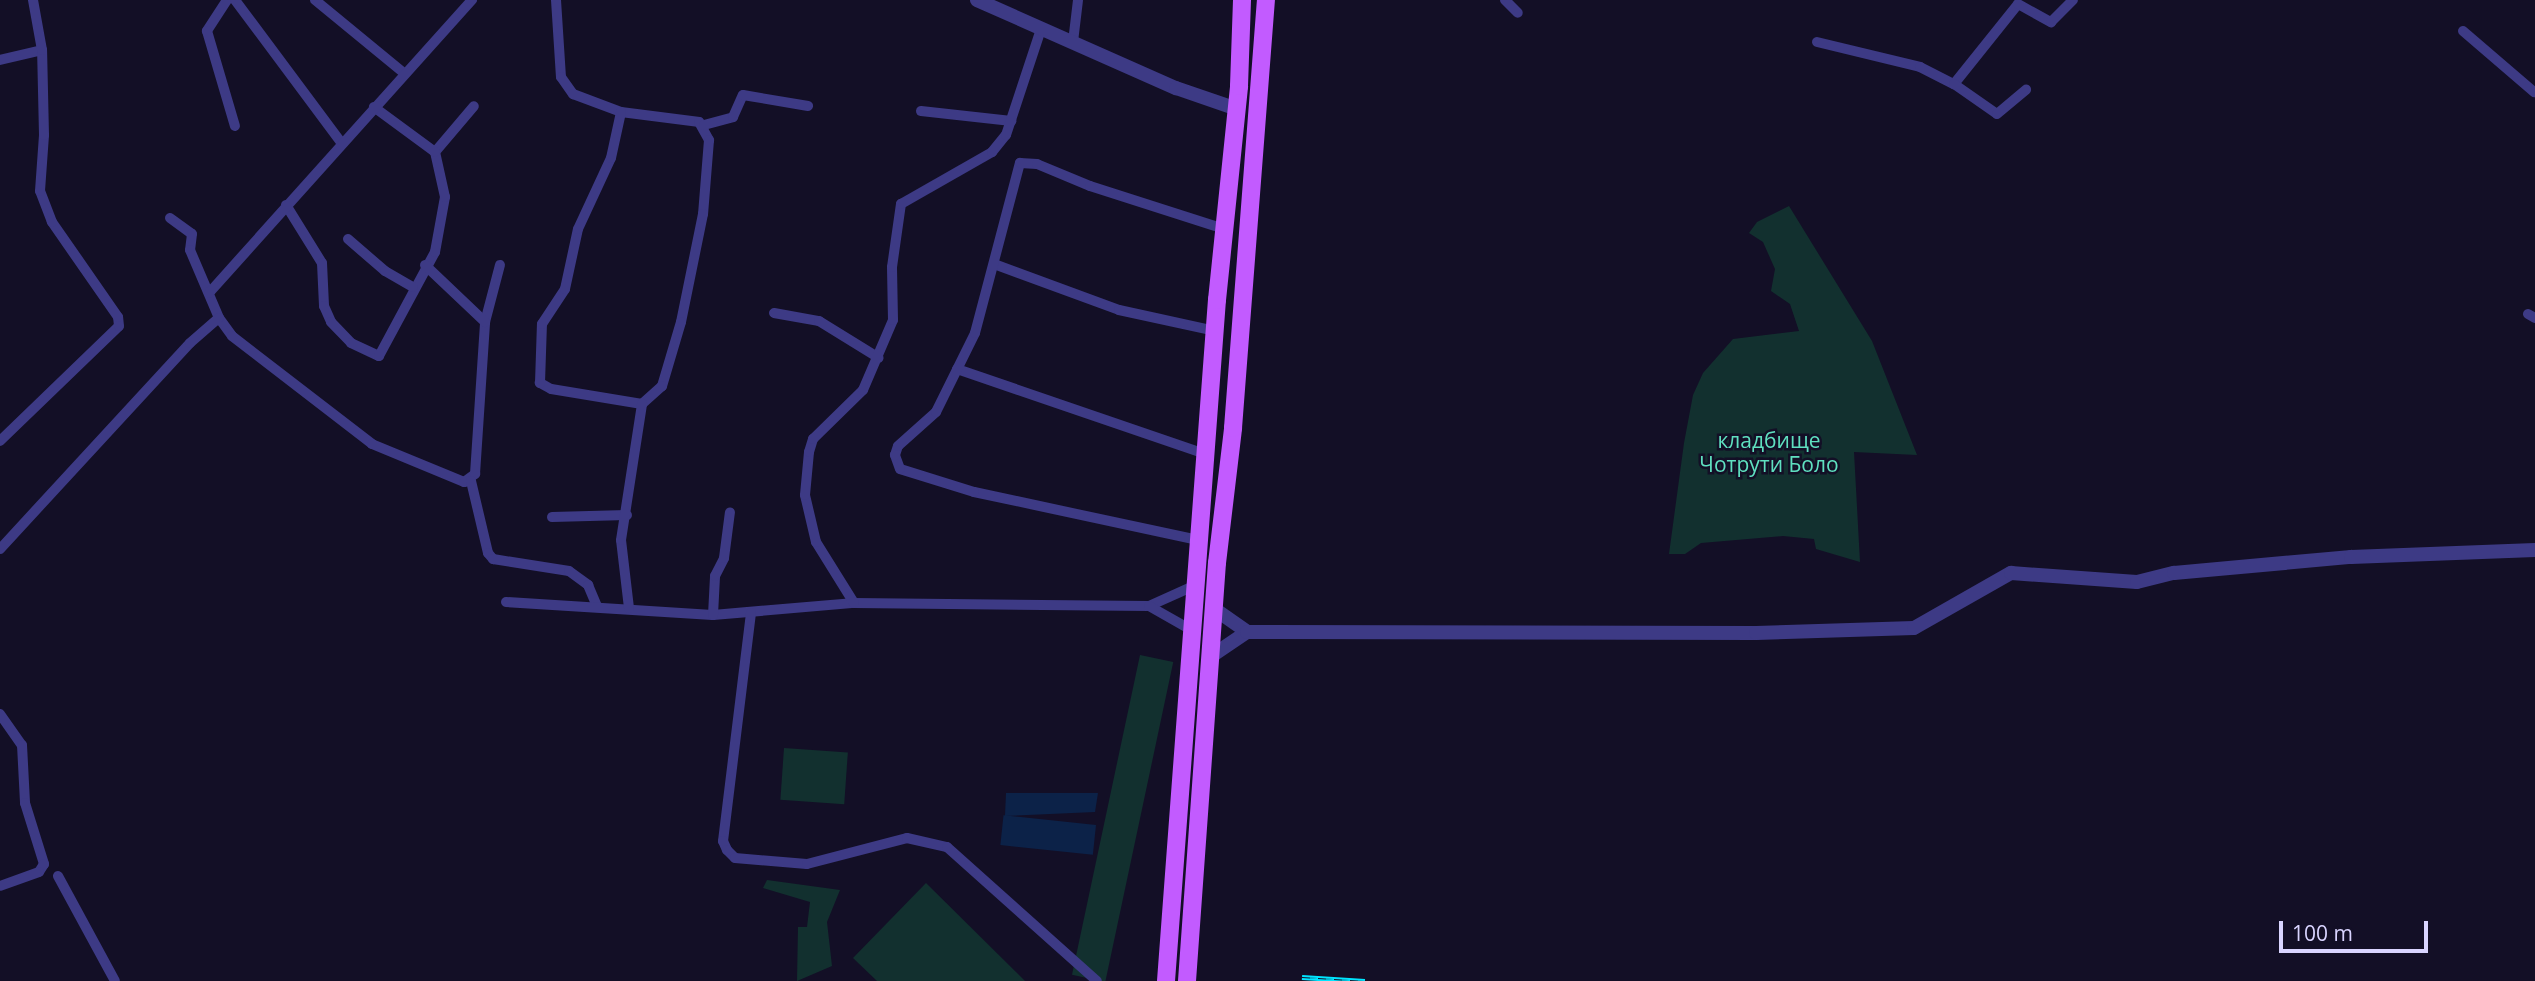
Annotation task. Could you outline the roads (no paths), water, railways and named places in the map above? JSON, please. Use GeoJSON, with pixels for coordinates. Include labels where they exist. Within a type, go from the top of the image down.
{"type":"FeatureCollection","features":[{"type":"Feature","properties":{"kind":"main road"},"geometry":{"type":"LineString","coordinates":[[1166,981],[1189,818],[1213,654],[1266,3],[1242,2],[1237,109],[1207,426],[1193,631],[1189,818],[1187,981]]}},
{"type":"Feature","properties":{"kind":"main road"},"geometry":{"type":"LineString","coordinates":[[1207,426],[1233,428]]}},
{"type":"Feature","properties":{"kind":"street"},"geometry":{"type":"LineString","coordinates":[[0,441],[119,326],[118,317],[52,222],[40,191],[44,135],[41,50],[33,0]]}},
{"type":"Feature","properties":{"kind":"street"},"geometry":{"type":"LineString","coordinates":[[227,0],[207,32],[234,126]]}},
{"type":"Feature","properties":{"kind":"street"},"geometry":{"type":"LineString","coordinates":[[235,0],[341,142]]}},
{"type":"Feature","properties":{"kind":"street"},"geometry":{"type":"LineString","coordinates":[[315,0],[404,73]]}},
{"type":"Feature","properties":{"kind":"street"},"geometry":{"type":"LineString","coordinates":[[209,293],[341,142],[472,0]]}},
{"type":"Feature","properties":{"kind":"street"},"geometry":{"type":"LineString","coordinates":[[556,0],[561,77],[573,94],[621,112],[704,125],[733,117],[743,95],[808,106]]}},
{"type":"Feature","properties":{"kind":"street"},"geometry":{"type":"LineString","coordinates":[[978,0],[1176,88],[1237,109]]}},
{"type":"Feature","properties":{"kind":"street"},"geometry":{"type":"LineString","coordinates":[[1073,42],[1078,0]]}},
{"type":"Feature","properties":{"kind":"street"},"geometry":{"type":"LineString","coordinates":[[1505,0],[1518,13]]}},
{"type":"Feature","properties":{"kind":"street"},"geometry":{"type":"LineString","coordinates":[[1954,84],[2018,4],[2051,22],[2073,0]]}},
{"type":"Feature","properties":{"kind":"street"},"geometry":{"type":"LineString","coordinates":[[854,603],[816,542],[805,495],[813,439],[863,390],[879,358],[893,320],[892,267],[901,204],[992,152],[1012,121],[1041,29]]}},
{"type":"Feature","properties":{"kind":"street"},"geometry":{"type":"LineString","coordinates":[[2463,32],[2534,92]]}},
{"type":"Feature","properties":{"kind":"street"},"geometry":{"type":"LineString","coordinates":[[1817,43],[1920,67],[1954,84],[1997,114],[2026,90]]}},
{"type":"Feature","properties":{"kind":"street"},"geometry":{"type":"LineString","coordinates":[[0,60],[41,50]]}},
{"type":"Feature","properties":{"kind":"street"},"geometry":{"type":"LineString","coordinates":[[435,152],[474,106]]}},
{"type":"Feature","properties":{"kind":"street"},"geometry":{"type":"LineString","coordinates":[[286,205],[321,263],[324,306],[331,323],[351,343],[379,355],[413,286],[435,252],[444,223],[445,197],[435,152],[374,107]]}},
{"type":"Feature","properties":{"kind":"street"},"geometry":{"type":"LineString","coordinates":[[921,111],[1012,121]]}},
{"type":"Feature","properties":{"kind":"street"},"geometry":{"type":"LineString","coordinates":[[621,112],[611,158],[583,215],[565,289],[542,324],[540,383],[551,389],[642,404]]}},
{"type":"Feature","properties":{"kind":"street"},"geometry":{"type":"LineString","coordinates":[[629,608],[621,540],[627,515],[642,404],[662,386],[687,295],[709,163],[704,125]]}},
{"type":"Feature","properties":{"kind":"street"},"geometry":{"type":"LineString","coordinates":[[1198,540],[1067,515],[900,469],[895,461],[898,446],[936,412],[975,333],[1020,163],[1037,164],[1090,186],[1224,229]]}},
{"type":"Feature","properties":{"kind":"street"},"geometry":{"type":"LineString","coordinates":[[170,218],[192,234],[190,250],[219,318],[272,369],[372,444],[464,482],[471,481]]}},
{"type":"Feature","properties":{"kind":"street"},"geometry":{"type":"LineString","coordinates":[[348,239],[384,271],[413,286]]}},
{"type":"Feature","properties":{"kind":"street"},"geometry":{"type":"LineString","coordinates":[[995,264],[1119,310],[1215,331]]}},
{"type":"Feature","properties":{"kind":"street"},"geometry":{"type":"LineString","coordinates":[[425,265],[485,322]]}},
{"type":"Feature","properties":{"kind":"street"},"geometry":{"type":"LineString","coordinates":[[500,265],[485,322],[471,481],[493,559],[569,571],[588,585],[597,606]]}},
{"type":"Feature","properties":{"kind":"street"},"geometry":{"type":"LineString","coordinates":[[774,313],[818,321],[879,358]]}},
{"type":"Feature","properties":{"kind":"street"},"geometry":{"type":"LineString","coordinates":[[0,549],[181,353],[219,318]]}},
{"type":"Feature","properties":{"kind":"street"},"geometry":{"type":"LineString","coordinates":[[957,369],[1205,454]]}},
{"type":"Feature","properties":{"kind":"street"},"geometry":{"type":"LineString","coordinates":[[713,615],[715,576],[724,558],[730,512]]}},
{"type":"Feature","properties":{"kind":"street"},"geometry":{"type":"LineString","coordinates":[[552,517],[627,515]]}},
{"type":"Feature","properties":{"kind":"street"},"geometry":{"type":"LineString","coordinates":[[1213,654],[1247,632],[1756,633],[1914,628],[2011,573],[2137,582],[2174,573],[2351,557],[2535,550]]}},
{"type":"Feature","properties":{"kind":"street"},"geometry":{"type":"LineString","coordinates":[[506,602],[713,615],[854,603],[1149,606],[1196,585]]}},
{"type":"Feature","properties":{"kind":"street"},"geometry":{"type":"LineString","coordinates":[[1149,606],[1193,631]]}},
{"type":"Feature","properties":{"kind":"street"},"geometry":{"type":"LineString","coordinates":[[1216,610],[1247,632]]}},
{"type":"Feature","properties":{"kind":"street"},"geometry":{"type":"LineString","coordinates":[[751,613],[723,841],[727,850],[736,858],[807,864],[907,838],[947,847],[1097,981]]}},
{"type":"Feature","properties":{"kind":"street"},"geometry":{"type":"LineString","coordinates":[[0,714],[22,745],[25,803],[44,864],[39,872],[0,886]]}},
{"type":"Feature","properties":{"kind":"street"},"geometry":{"type":"LineString","coordinates":[[58,876],[115,981]]}},
{"type":"Feature","properties":{"kind":"water"},"geometry":{"type":"Polygon","coordinates":[[[1006,793],[1098,793],[1095,812],[1005,816],[1006,793]]]}},
{"type":"Feature","properties":{"kind":"water"},"geometry":{"type":"Polygon","coordinates":[[[1004,815],[1096,825],[1093,855],[1000,845],[1004,815]]]}},
{"type":"Feature","properties":{"kind":"railway"},"geometry":{"type":"LineString","coordinates":[[1302,977],[1365,981]]}},
{"type":"Feature","properties":{"kind":"park label","name":"кладбище Чотрути Боло"},"geometry":{"type":"Point","coordinates":[1769,452]}}]}
